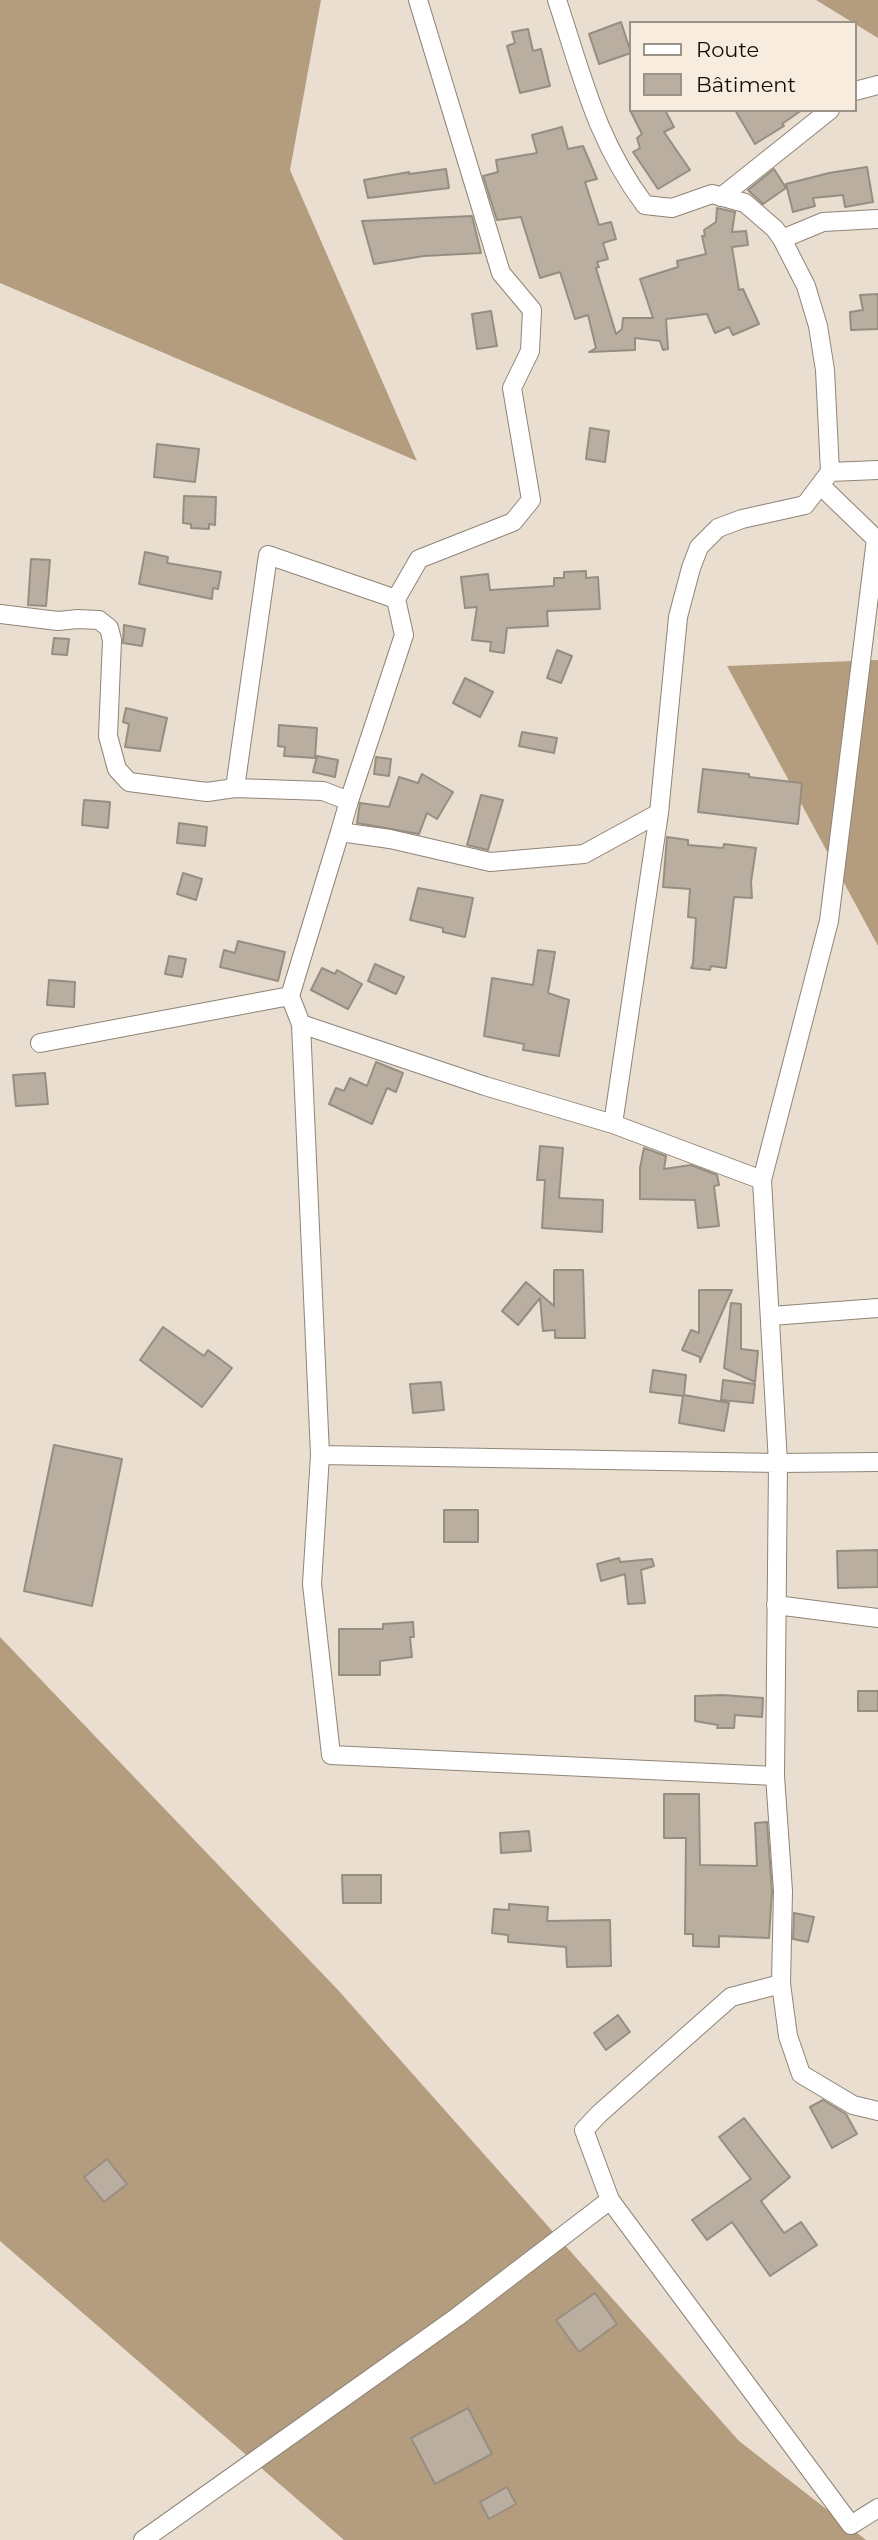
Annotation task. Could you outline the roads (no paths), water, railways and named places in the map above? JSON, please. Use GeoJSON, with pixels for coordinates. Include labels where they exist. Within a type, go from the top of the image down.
{"type":"FeatureCollection","features":[{"type":"Feature","properties":{"kind":"street"},"geometry":{"type":"LineString","coordinates":[[418,0],[501,273],[532,310],[530,351],[513,388],[531,500],[513,522],[419,559],[396,599],[404,635],[349,801],[290,996],[301,1024],[320,1455],[312,1584],[331,1755],[775,1776]]}},
{"type":"Feature","properties":{"kind":"street"},"geometry":{"type":"LineString","coordinates":[[557,0],[600,131],[613,158],[645,205],[672,208],[712,194],[745,203],[775,229],[806,286],[818,326],[825,370],[825,478],[805,505],[742,519],[718,528],[699,547],[691,568],[678,617],[659,813],[613,1124]]}},
{"type":"Feature","properties":{"kind":"street"},"geometry":{"type":"LineString","coordinates":[[857,90],[878,85]]}},
{"type":"Feature","properties":{"kind":"street"},"geometry":{"type":"LineString","coordinates":[[721,197],[827,112]]}},
{"type":"Feature","properties":{"kind":"street"},"geometry":{"type":"LineString","coordinates":[[782,239],[823,222],[878,219]]}},
{"type":"Feature","properties":{"kind":"street"},"geometry":{"type":"LineString","coordinates":[[825,478],[878,470]]}},
{"type":"Feature","properties":{"kind":"street"},"geometry":{"type":"LineString","coordinates":[[825,478],[876,539],[828,921],[762,1180],[778,1463],[775,1776],[783,1891],[781,1984],[789,2036],[801,2074],[853,2105],[878,2111]]}},
{"type":"Feature","properties":{"kind":"street"},"geometry":{"type":"LineString","coordinates":[[235,788],[268,555],[396,599]]}},
{"type":"Feature","properties":{"kind":"street"},"geometry":{"type":"LineString","coordinates":[[0,614],[58,621],[99,620],[108,628],[113,640],[108,736],[117,769],[129,782],[208,792],[235,788],[323,791],[349,801]]}},
{"type":"Feature","properties":{"kind":"street"},"geometry":{"type":"LineString","coordinates":[[340,832],[390,839],[490,862],[584,855],[659,813]]}},
{"type":"Feature","properties":{"kind":"street"},"geometry":{"type":"LineString","coordinates":[[40,1043],[290,996]]}},
{"type":"Feature","properties":{"kind":"street"},"geometry":{"type":"LineString","coordinates":[[301,1024],[485,1086],[613,1124],[762,1180]]}},
{"type":"Feature","properties":{"kind":"street"},"geometry":{"type":"LineString","coordinates":[[771,1316],[878,1308]]}},
{"type":"Feature","properties":{"kind":"street"},"geometry":{"type":"LineString","coordinates":[[320,1455],[778,1463],[878,1462]]}},
{"type":"Feature","properties":{"kind":"street"},"geometry":{"type":"LineString","coordinates":[[776,1605],[878,1618]]}},
{"type":"Feature","properties":{"kind":"street"},"geometry":{"type":"LineString","coordinates":[[781,1984],[731,1997],[584,2130],[610,2200],[850,2525],[878,2508]]}},
{"type":"Feature","properties":{"kind":"street"},"geometry":{"type":"LineString","coordinates":[[143,2540],[457,2317],[610,2200]]}}]}
